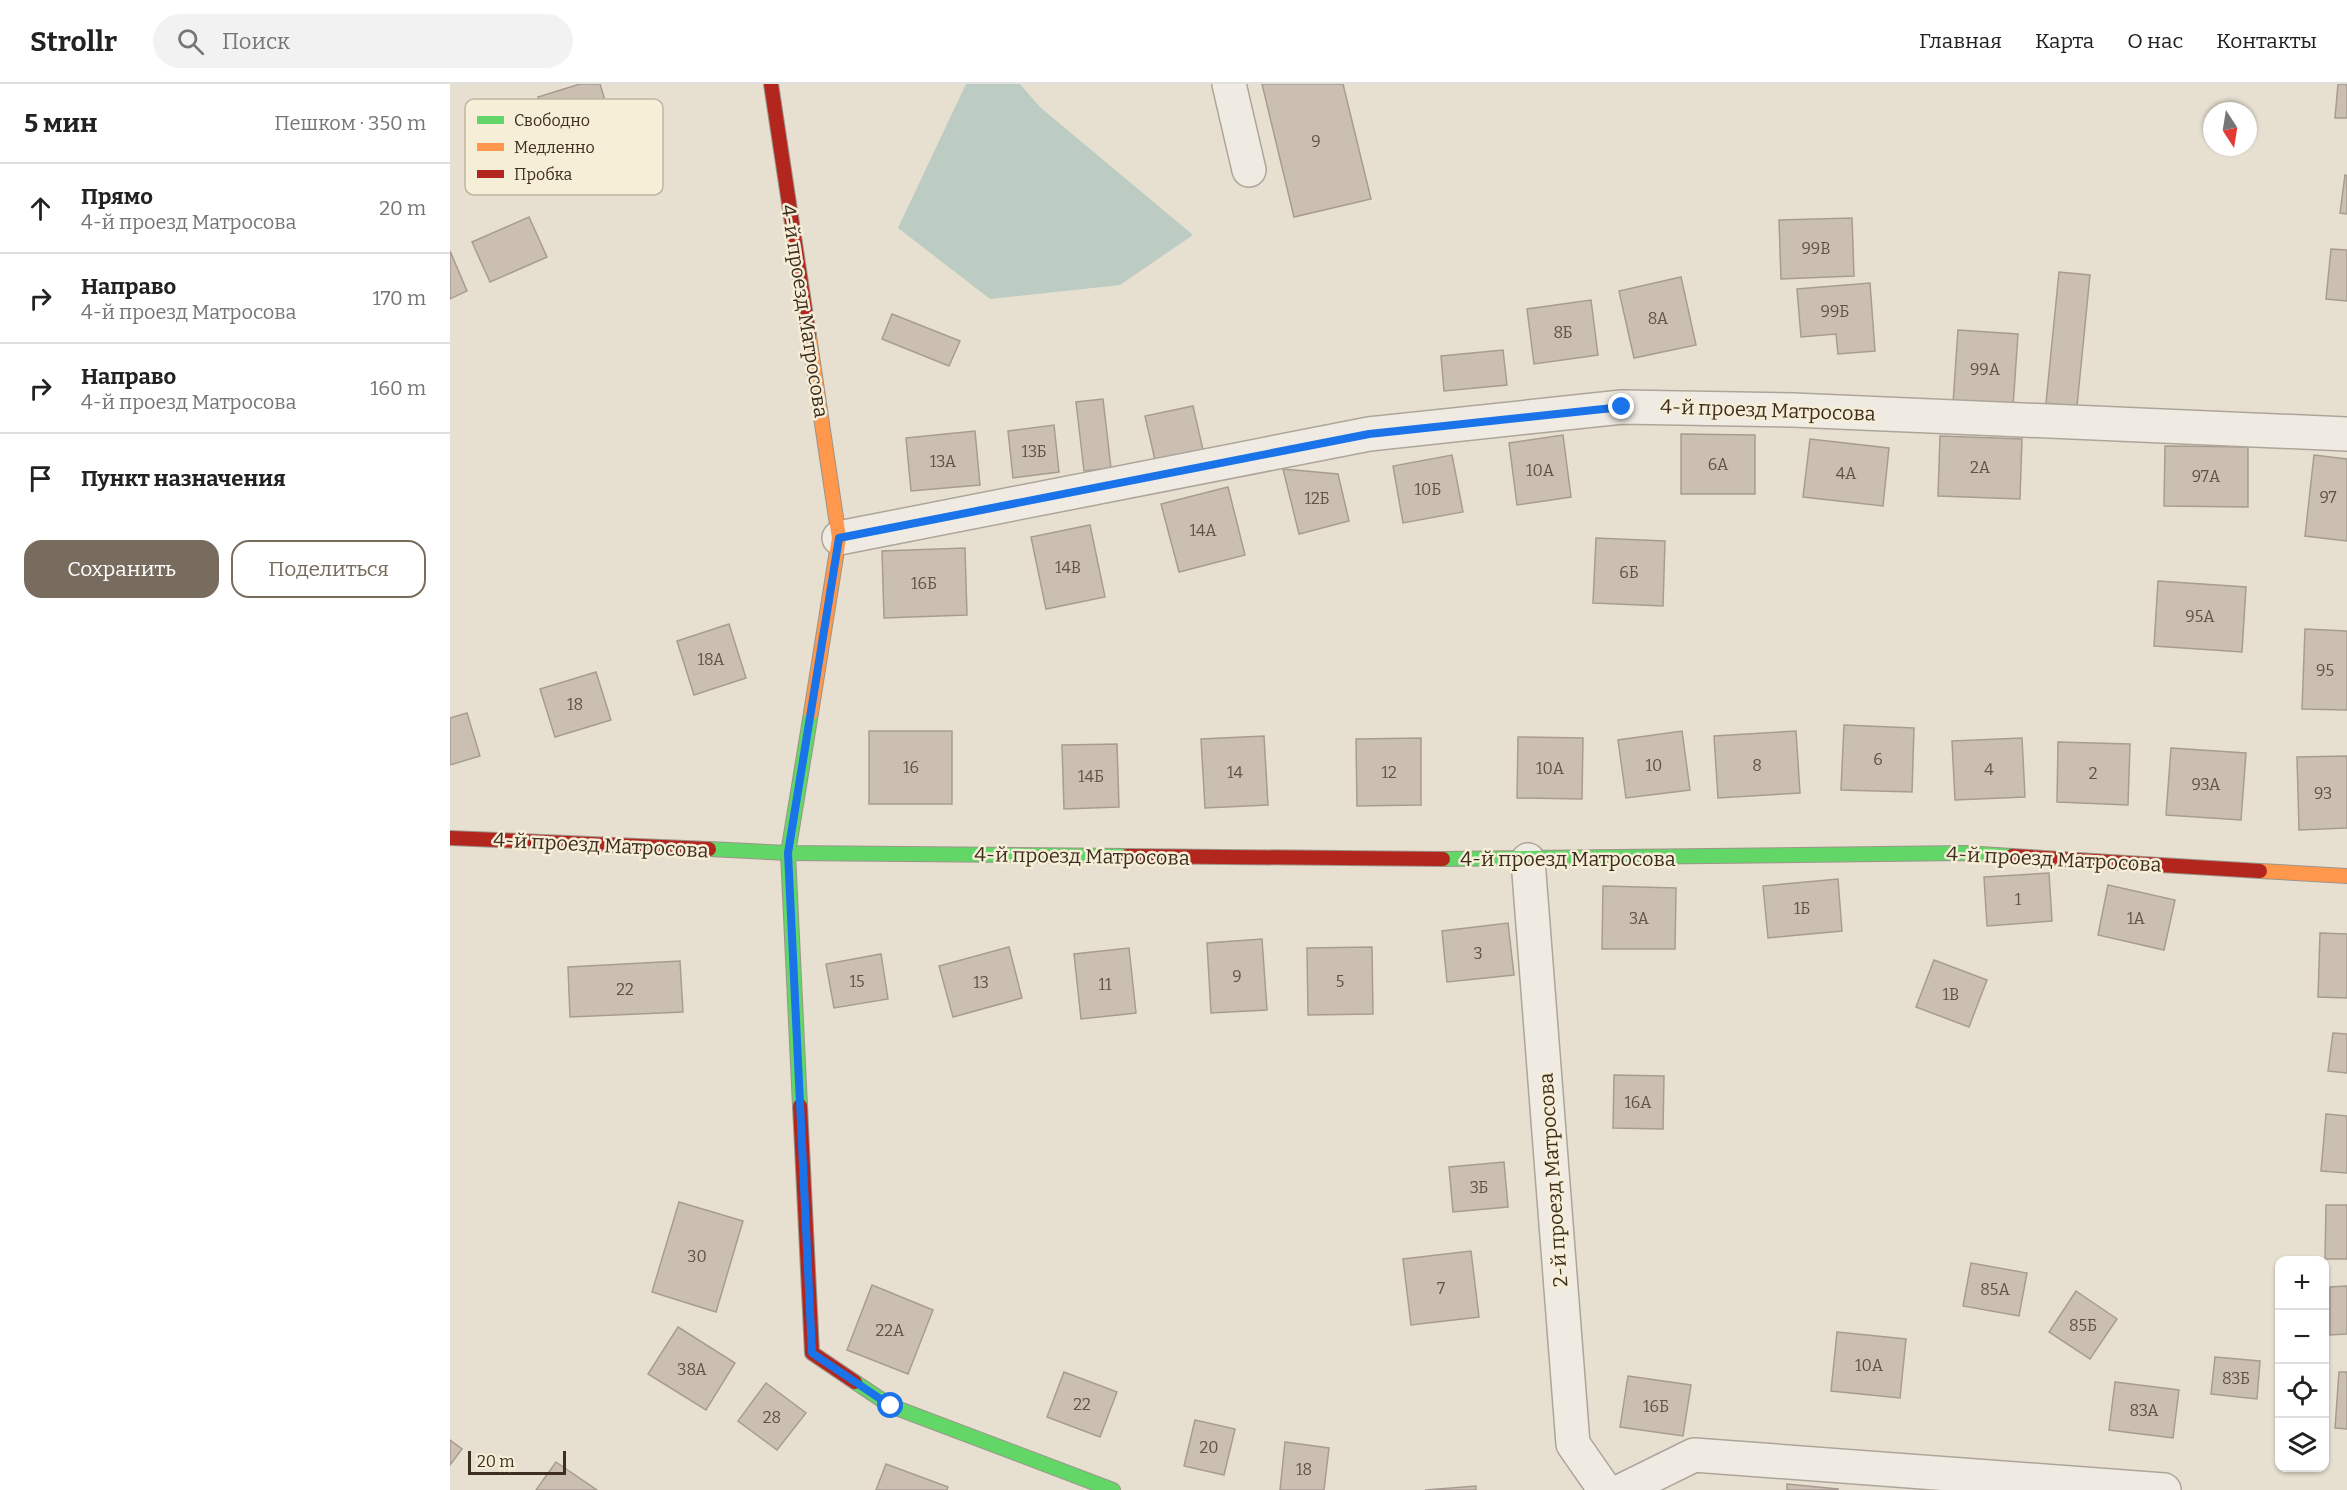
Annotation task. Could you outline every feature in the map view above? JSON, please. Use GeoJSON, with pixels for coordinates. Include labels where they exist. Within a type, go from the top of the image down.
{"type":"FeatureCollection","features":[{"type":"Feature","properties":{"kind":"street","name":"4-й проезд Матросова"},"geometry":{"type":"LineString","coordinates":[[771,84],[839,538],[788,853],[812,1353],[891,1406],[1113,1490]]}},
{"type":"Feature","properties":{"kind":"street"},"geometry":{"type":"LineString","coordinates":[[1228,84],[1249,170]]}},
{"type":"Feature","properties":{"kind":"street","name":"4-й проезд Матросова"},"geometry":{"type":"LineString","coordinates":[[839,538],[1369,434],[1622,407],[1793,410],[2347,434]]}},
{"type":"Feature","properties":{"kind":"street","name":"4-й проезд Матросова"},"geometry":{"type":"LineString","coordinates":[[450,838],[788,853],[1528,860],[1965,853],[2347,876]]}},
{"type":"Feature","properties":{"kind":"street","name":"2-й проезд Матросова"},"geometry":{"type":"LineString","coordinates":[[1528,860],[1573,1444],[1605,1490]]}},
{"type":"Feature","properties":{"kind":"street"},"geometry":{"type":"LineString","coordinates":[[1623,1490],[1694,1455],[2164,1490]]}},
{"type":"Feature","properties":{"kind":"shaded area"},"geometry":{"type":"Polygon","coordinates":[[[966,84],[1020,84],[1040,107],[1193,235],[1120,285],[990,299],[898,228],[966,84]]]}},
{"type":"Feature","properties":{"kind":"building"},"geometry":{"type":"Polygon","coordinates":[[[580,84],[600,84],[605,99],[539,99],[538,97],[580,84]]]}},
{"type":"Feature","properties":{"kind":"building"},"geometry":{"type":"Polygon","coordinates":[[[1262,84],[1343,84],[1371,199],[1294,217],[1262,84]]]}},
{"type":"Feature","properties":{"kind":"building"},"geometry":{"type":"Polygon","coordinates":[[[2338,84],[2347,84],[2347,118],[2335,118],[2338,84]]]}},
{"type":"Feature","properties":{"kind":"building"},"geometry":{"type":"Polygon","coordinates":[[[2345,175],[2347,176],[2347,214],[2340,213],[2345,175]]]}},
{"type":"Feature","properties":{"kind":"building"},"geometry":{"type":"Polygon","coordinates":[[[529,217],[547,257],[490,282],[472,242],[529,217]]]}},
{"type":"Feature","properties":{"kind":"building"},"geometry":{"type":"Polygon","coordinates":[[[1852,218],[1854,276],[1781,279],[1779,220],[1852,218]]]}},
{"type":"Feature","properties":{"kind":"building"},"geometry":{"type":"Polygon","coordinates":[[[2331,249],[2347,250],[2347,301],[2326,299],[2331,249]]]}},
{"type":"Feature","properties":{"kind":"building"},"geometry":{"type":"Polygon","coordinates":[[[450,251],[467,291],[450,299],[450,251]]]}},
{"type":"Feature","properties":{"kind":"building"},"geometry":{"type":"Polygon","coordinates":[[[2059,272],[2090,275],[2077,406],[2046,403],[2059,272]]]}},
{"type":"Feature","properties":{"kind":"building"},"geometry":{"type":"Polygon","coordinates":[[[1681,277],[1696,345],[1634,358],[1619,291],[1681,277]]]}},
{"type":"Feature","properties":{"kind":"building"},"geometry":{"type":"Polygon","coordinates":[[[1870,283],[1875,351],[1838,354],[1836,334],[1801,337],[1797,289],[1870,283]]]}},
{"type":"Feature","properties":{"kind":"building"},"geometry":{"type":"Polygon","coordinates":[[[1591,300],[1598,355],[1534,364],[1527,309],[1591,300]]]}},
{"type":"Feature","properties":{"kind":"building"},"geometry":{"type":"Polygon","coordinates":[[[892,314],[960,341],[949,366],[882,339],[892,314]]]}},
{"type":"Feature","properties":{"kind":"building"},"geometry":{"type":"Polygon","coordinates":[[[1958,330],[2018,334],[2013,407],[1953,403],[1958,330]]]}},
{"type":"Feature","properties":{"kind":"building"},"geometry":{"type":"Polygon","coordinates":[[[1503,350],[1507,385],[1444,391],[1441,356],[1503,350]]]}},
{"type":"Feature","properties":{"kind":"building"},"geometry":{"type":"Polygon","coordinates":[[[1103,399],[1111,468],[1084,471],[1076,402],[1103,399]]]}},
{"type":"Feature","properties":{"kind":"building"},"geometry":{"type":"Polygon","coordinates":[[[1193,406],[1203,450],[1155,460],[1145,416],[1193,406]]]}},
{"type":"Feature","properties":{"kind":"building"},"geometry":{"type":"Polygon","coordinates":[[[1054,425],[1059,472],[1013,478],[1008,431],[1054,425]]]}},
{"type":"Feature","properties":{"kind":"building"},"geometry":{"type":"Polygon","coordinates":[[[975,431],[980,485],[911,491],[906,438],[975,431]]]}},
{"type":"Feature","properties":{"kind":"building"},"geometry":{"type":"Polygon","coordinates":[[[1681,434],[1755,435],[1755,494],[1681,494],[1681,434]]]}},
{"type":"Feature","properties":{"kind":"building"},"geometry":{"type":"Polygon","coordinates":[[[1563,435],[1571,497],[1517,505],[1509,443],[1563,435]]]}},
{"type":"Feature","properties":{"kind":"building"},"geometry":{"type":"Polygon","coordinates":[[[1940,436],[2022,439],[2020,499],[1938,496],[1940,436]]]}},
{"type":"Feature","properties":{"kind":"building"},"geometry":{"type":"Polygon","coordinates":[[[1810,439],[1889,448],[1883,506],[1803,497],[1810,439]]]}},
{"type":"Feature","properties":{"kind":"building"},"geometry":{"type":"Polygon","coordinates":[[[2165,446],[2248,447],[2248,507],[2164,506],[2165,446]]]}},
{"type":"Feature","properties":{"kind":"building"},"geometry":{"type":"Polygon","coordinates":[[[1452,455],[1463,512],[1403,523],[1393,466],[1452,455]]]}},
{"type":"Feature","properties":{"kind":"building"},"geometry":{"type":"Polygon","coordinates":[[[2314,455],[2347,459],[2347,541],[2305,536],[2314,455]]]}},
{"type":"Feature","properties":{"kind":"building"},"geometry":{"type":"Polygon","coordinates":[[[1283,469],[1338,474],[1349,521],[1299,534],[1283,469]]]}},
{"type":"Feature","properties":{"kind":"building"},"geometry":{"type":"Polygon","coordinates":[[[1228,487],[1245,555],[1179,572],[1161,504],[1228,487]]]}},
{"type":"Feature","properties":{"kind":"building"},"geometry":{"type":"Polygon","coordinates":[[[1090,525],[1105,597],[1046,609],[1031,537],[1090,525]]]}},
{"type":"Feature","properties":{"kind":"building"},"geometry":{"type":"Polygon","coordinates":[[[1596,538],[1665,541],[1663,606],[1593,603],[1596,538]]]}},
{"type":"Feature","properties":{"kind":"building"},"geometry":{"type":"Polygon","coordinates":[[[965,548],[967,615],[884,618],[882,551],[965,548]]]}},
{"type":"Feature","properties":{"kind":"building"},"geometry":{"type":"Polygon","coordinates":[[[2158,581],[2246,587],[2242,652],[2154,646],[2158,581]]]}},
{"type":"Feature","properties":{"kind":"building"},"geometry":{"type":"Polygon","coordinates":[[[729,624],[746,678],[694,695],[677,641],[729,624]]]}},
{"type":"Feature","properties":{"kind":"building"},"geometry":{"type":"Polygon","coordinates":[[[2305,629],[2347,631],[2347,710],[2302,709],[2305,629]]]}},
{"type":"Feature","properties":{"kind":"building"},"geometry":{"type":"Polygon","coordinates":[[[596,672],[611,720],[555,737],[540,689],[596,672]]]}},
{"type":"Feature","properties":{"kind":"building"},"geometry":{"type":"Polygon","coordinates":[[[467,713],[480,756],[450,765],[450,718],[467,713]]]}},
{"type":"Feature","properties":{"kind":"building"},"geometry":{"type":"Polygon","coordinates":[[[1844,725],[1914,728],[1912,792],[1841,790],[1844,725]]]}},
{"type":"Feature","properties":{"kind":"building"},"geometry":{"type":"Polygon","coordinates":[[[869,731],[952,731],[952,804],[869,804],[869,731]]]}},
{"type":"Feature","properties":{"kind":"building"},"geometry":{"type":"Polygon","coordinates":[[[1682,731],[1690,790],[1626,798],[1618,740],[1682,731]]]}},
{"type":"Feature","properties":{"kind":"building"},"geometry":{"type":"Polygon","coordinates":[[[1796,731],[1800,793],[1718,798],[1714,736],[1796,731]]]}},
{"type":"Feature","properties":{"kind":"building"},"geometry":{"type":"Polygon","coordinates":[[[1264,736],[1268,805],[1205,808],[1201,739],[1264,736]]]}},
{"type":"Feature","properties":{"kind":"building"},"geometry":{"type":"Polygon","coordinates":[[[1518,737],[1583,738],[1582,799],[1517,798],[1518,737]]]}},
{"type":"Feature","properties":{"kind":"building"},"geometry":{"type":"Polygon","coordinates":[[[1421,738],[1421,805],[1357,806],[1356,739],[1421,738]]]}},
{"type":"Feature","properties":{"kind":"building"},"geometry":{"type":"Polygon","coordinates":[[[2022,738],[2025,797],[1955,800],[1952,741],[2022,738]]]}},
{"type":"Feature","properties":{"kind":"building"},"geometry":{"type":"Polygon","coordinates":[[[2058,742],[2130,744],[2128,805],[2057,802],[2058,742]]]}},
{"type":"Feature","properties":{"kind":"building"},"geometry":{"type":"Polygon","coordinates":[[[1117,744],[1119,807],[1064,809],[1062,745],[1117,744]]]}},
{"type":"Feature","properties":{"kind":"building"},"geometry":{"type":"Polygon","coordinates":[[[2171,748],[2246,753],[2241,820],[2166,815],[2171,748]]]}},
{"type":"Feature","properties":{"kind":"building"},"geometry":{"type":"Polygon","coordinates":[[[2347,756],[2347,828],[2299,830],[2297,757],[2347,756]]]}},
{"type":"Feature","properties":{"kind":"building"},"geometry":{"type":"Polygon","coordinates":[[[2049,873],[2052,921],[1987,926],[1984,877],[2049,873]]]}},
{"type":"Feature","properties":{"kind":"building"},"geometry":{"type":"Polygon","coordinates":[[[1838,879],[1842,931],[1768,938],[1763,886],[1838,879]]]}},
{"type":"Feature","properties":{"kind":"building"},"geometry":{"type":"Polygon","coordinates":[[[2108,885],[2175,900],[2164,950],[2098,935],[2108,885]]]}},
{"type":"Feature","properties":{"kind":"building"},"geometry":{"type":"Polygon","coordinates":[[[1603,886],[1676,888],[1675,949],[1602,949],[1603,886]]]}},
{"type":"Feature","properties":{"kind":"building"},"geometry":{"type":"Polygon","coordinates":[[[1508,923],[1514,975],[1447,982],[1442,931],[1508,923]]]}},
{"type":"Feature","properties":{"kind":"building"},"geometry":{"type":"Polygon","coordinates":[[[2320,933],[2347,934],[2347,998],[2318,997],[2320,933]]]}},
{"type":"Feature","properties":{"kind":"building"},"geometry":{"type":"Polygon","coordinates":[[[1262,939],[1267,1010],[1211,1013],[1207,943],[1262,939]]]}},
{"type":"Feature","properties":{"kind":"building"},"geometry":{"type":"Polygon","coordinates":[[[1009,947],[1022,998],[953,1017],[939,966],[1009,947]]]}},
{"type":"Feature","properties":{"kind":"building"},"geometry":{"type":"Polygon","coordinates":[[[1372,947],[1373,1014],[1308,1015],[1307,948],[1372,947]]]}},
{"type":"Feature","properties":{"kind":"building"},"geometry":{"type":"Polygon","coordinates":[[[1129,948],[1136,1013],[1081,1019],[1074,954],[1129,948]]]}},
{"type":"Feature","properties":{"kind":"building"},"geometry":{"type":"Polygon","coordinates":[[[881,954],[888,999],[834,1008],[826,964],[881,954]]]}},
{"type":"Feature","properties":{"kind":"building"},"geometry":{"type":"Polygon","coordinates":[[[1934,960],[1987,980],[1969,1027],[1916,1007],[1934,960]]]}},
{"type":"Feature","properties":{"kind":"building"},"geometry":{"type":"Polygon","coordinates":[[[680,961],[683,1012],[570,1017],[568,967],[680,961]]]}},
{"type":"Feature","properties":{"kind":"building"},"geometry":{"type":"Polygon","coordinates":[[[2333,1033],[2347,1034],[2347,1073],[2328,1071],[2333,1033]]]}},
{"type":"Feature","properties":{"kind":"building"},"geometry":{"type":"Polygon","coordinates":[[[1614,1075],[1664,1076],[1663,1129],[1613,1128],[1614,1075]]]}},
{"type":"Feature","properties":{"kind":"building"},"geometry":{"type":"Polygon","coordinates":[[[2326,1114],[2347,1116],[2347,1173],[2321,1171],[2326,1114]]]}},
{"type":"Feature","properties":{"kind":"building"},"geometry":{"type":"Polygon","coordinates":[[[1504,1162],[1508,1207],[1453,1212],[1449,1167],[1504,1162]]]}},
{"type":"Feature","properties":{"kind":"building"},"geometry":{"type":"Polygon","coordinates":[[[679,1202],[743,1221],[716,1312],[652,1292],[679,1202]]]}},
{"type":"Feature","properties":{"kind":"building"},"geometry":{"type":"Polygon","coordinates":[[[2326,1205],[2347,1205],[2347,1259],[2329,1259],[2329,1256],[2325,1256],[2326,1205]]]}},
{"type":"Feature","properties":{"kind":"building"},"geometry":{"type":"Polygon","coordinates":[[[1471,1251],[1479,1317],[1411,1325],[1403,1259],[1471,1251]]]}},
{"type":"Feature","properties":{"kind":"building"},"geometry":{"type":"Polygon","coordinates":[[[1971,1263],[2027,1273],[2019,1316],[1963,1306],[1971,1263]]]}},
{"type":"Feature","properties":{"kind":"building"},"geometry":{"type":"Polygon","coordinates":[[[872,1285],[933,1310],[908,1374],[847,1350],[872,1285]]]}},
{"type":"Feature","properties":{"kind":"building"},"geometry":{"type":"Polygon","coordinates":[[[2347,1286],[2347,1334],[2330,1335],[2330,1287],[2347,1286]]]}},
{"type":"Feature","properties":{"kind":"building"},"geometry":{"type":"Polygon","coordinates":[[[2076,1291],[2117,1319],[2090,1359],[2049,1332],[2076,1291]]]}},
{"type":"Feature","properties":{"kind":"building"},"geometry":{"type":"Polygon","coordinates":[[[678,1327],[735,1363],[706,1410],[648,1374],[678,1327]]]}},
{"type":"Feature","properties":{"kind":"building"},"geometry":{"type":"Polygon","coordinates":[[[1837,1332],[1906,1339],[1900,1398],[1831,1391],[1837,1332]]]}},
{"type":"Feature","properties":{"kind":"building"},"geometry":{"type":"Polygon","coordinates":[[[2215,1357],[2260,1361],[2257,1399],[2211,1394],[2215,1357]]]}},
{"type":"Feature","properties":{"kind":"building"},"geometry":{"type":"Polygon","coordinates":[[[1064,1372],[1117,1392],[1100,1437],[1047,1417],[1064,1372]]]}},
{"type":"Feature","properties":{"kind":"building"},"geometry":{"type":"Polygon","coordinates":[[[2339,1372],[2347,1372],[2347,1429],[2335,1428],[2339,1372]]]}},
{"type":"Feature","properties":{"kind":"building"},"geometry":{"type":"Polygon","coordinates":[[[1628,1376],[1691,1385],[1683,1436],[1620,1427],[1628,1376]]]}},
{"type":"Feature","properties":{"kind":"building"},"geometry":{"type":"Polygon","coordinates":[[[2115,1382],[2179,1390],[2173,1438],[2109,1430],[2115,1382]]]}},
{"type":"Feature","properties":{"kind":"building"},"geometry":{"type":"Polygon","coordinates":[[[766,1383],[806,1413],[777,1450],[738,1421],[766,1383]]]}},
{"type":"Feature","properties":{"kind":"building"},"geometry":{"type":"Polygon","coordinates":[[[1195,1420],[1235,1429],[1224,1475],[1184,1466],[1195,1420]]]}},
{"type":"Feature","properties":{"kind":"building"},"geometry":{"type":"Polygon","coordinates":[[[450,1440],[462,1449],[450,1465],[450,1440]]]}},
{"type":"Feature","properties":{"kind":"building"},"geometry":{"type":"Polygon","coordinates":[[[1285,1442],[1329,1448],[1324,1490],[1280,1490],[1285,1442]]]}},
{"type":"Feature","properties":{"kind":"building"},"geometry":{"type":"Polygon","coordinates":[[[556,1462],[597,1490],[536,1490],[556,1462]]]}},
{"type":"Feature","properties":{"kind":"building"},"geometry":{"type":"Polygon","coordinates":[[[886,1464],[948,1487],[947,1490],[876,1490],[886,1464]]]}},
{"type":"Feature","properties":{"kind":"building"},"geometry":{"type":"Polygon","coordinates":[[[1787,1484],[1838,1489],[1838,1490],[1787,1490],[1787,1484]]]}},
{"type":"Feature","properties":{"kind":"building"},"geometry":{"type":"Polygon","coordinates":[[[1476,1486],[1476,1490],[1425,1490],[1476,1486]]]}},
{"type":"Feature","properties":{"kind":"traffic: fast"},"geometry":{"type":"LineString","coordinates":[[800,1106],[788,853],[811,713]]}},
{"type":"Feature","properties":{"kind":"traffic: fast"},"geometry":{"type":"LineString","coordinates":[[709,849],[788,853],[1127,856]]}},
{"type":"Feature","properties":{"kind":"traffic: fast"},"geometry":{"type":"LineString","coordinates":[[1443,859],[1965,853],[2012,856]]}},
{"type":"Feature","properties":{"kind":"traffic: fast"},"geometry":{"type":"LineString","coordinates":[[855,1382],[891,1406],[1113,1490]]}},
{"type":"Feature","properties":{"kind":"traffic: slow"},"geometry":{"type":"LineString","coordinates":[[809,336],[839,538],[811,713]]}},
{"type":"Feature","properties":{"kind":"traffic: slow"},"geometry":{"type":"LineString","coordinates":[[2260,871],[2347,876]]}},
{"type":"Feature","properties":{"kind":"traffic: jam"},"geometry":{"type":"LineString","coordinates":[[771,84],[809,336]]}},
{"type":"Feature","properties":{"kind":"traffic: jam"},"geometry":{"type":"LineString","coordinates":[[450,838],[709,849]]}},
{"type":"Feature","properties":{"kind":"traffic: jam"},"geometry":{"type":"LineString","coordinates":[[1127,856],[1443,859]]}},
{"type":"Feature","properties":{"kind":"traffic: jam"},"geometry":{"type":"LineString","coordinates":[[2012,856],[2260,871]]}},
{"type":"Feature","properties":{"kind":"traffic: jam"},"geometry":{"type":"LineString","coordinates":[[800,1106],[812,1353],[855,1382]]}},
{"type":"Feature","properties":{"kind":"route"},"geometry":{"type":"LineString","coordinates":[[891,1406],[812,1353],[788,853],[839,538],[1369,434],[1622,407]]}}]}
